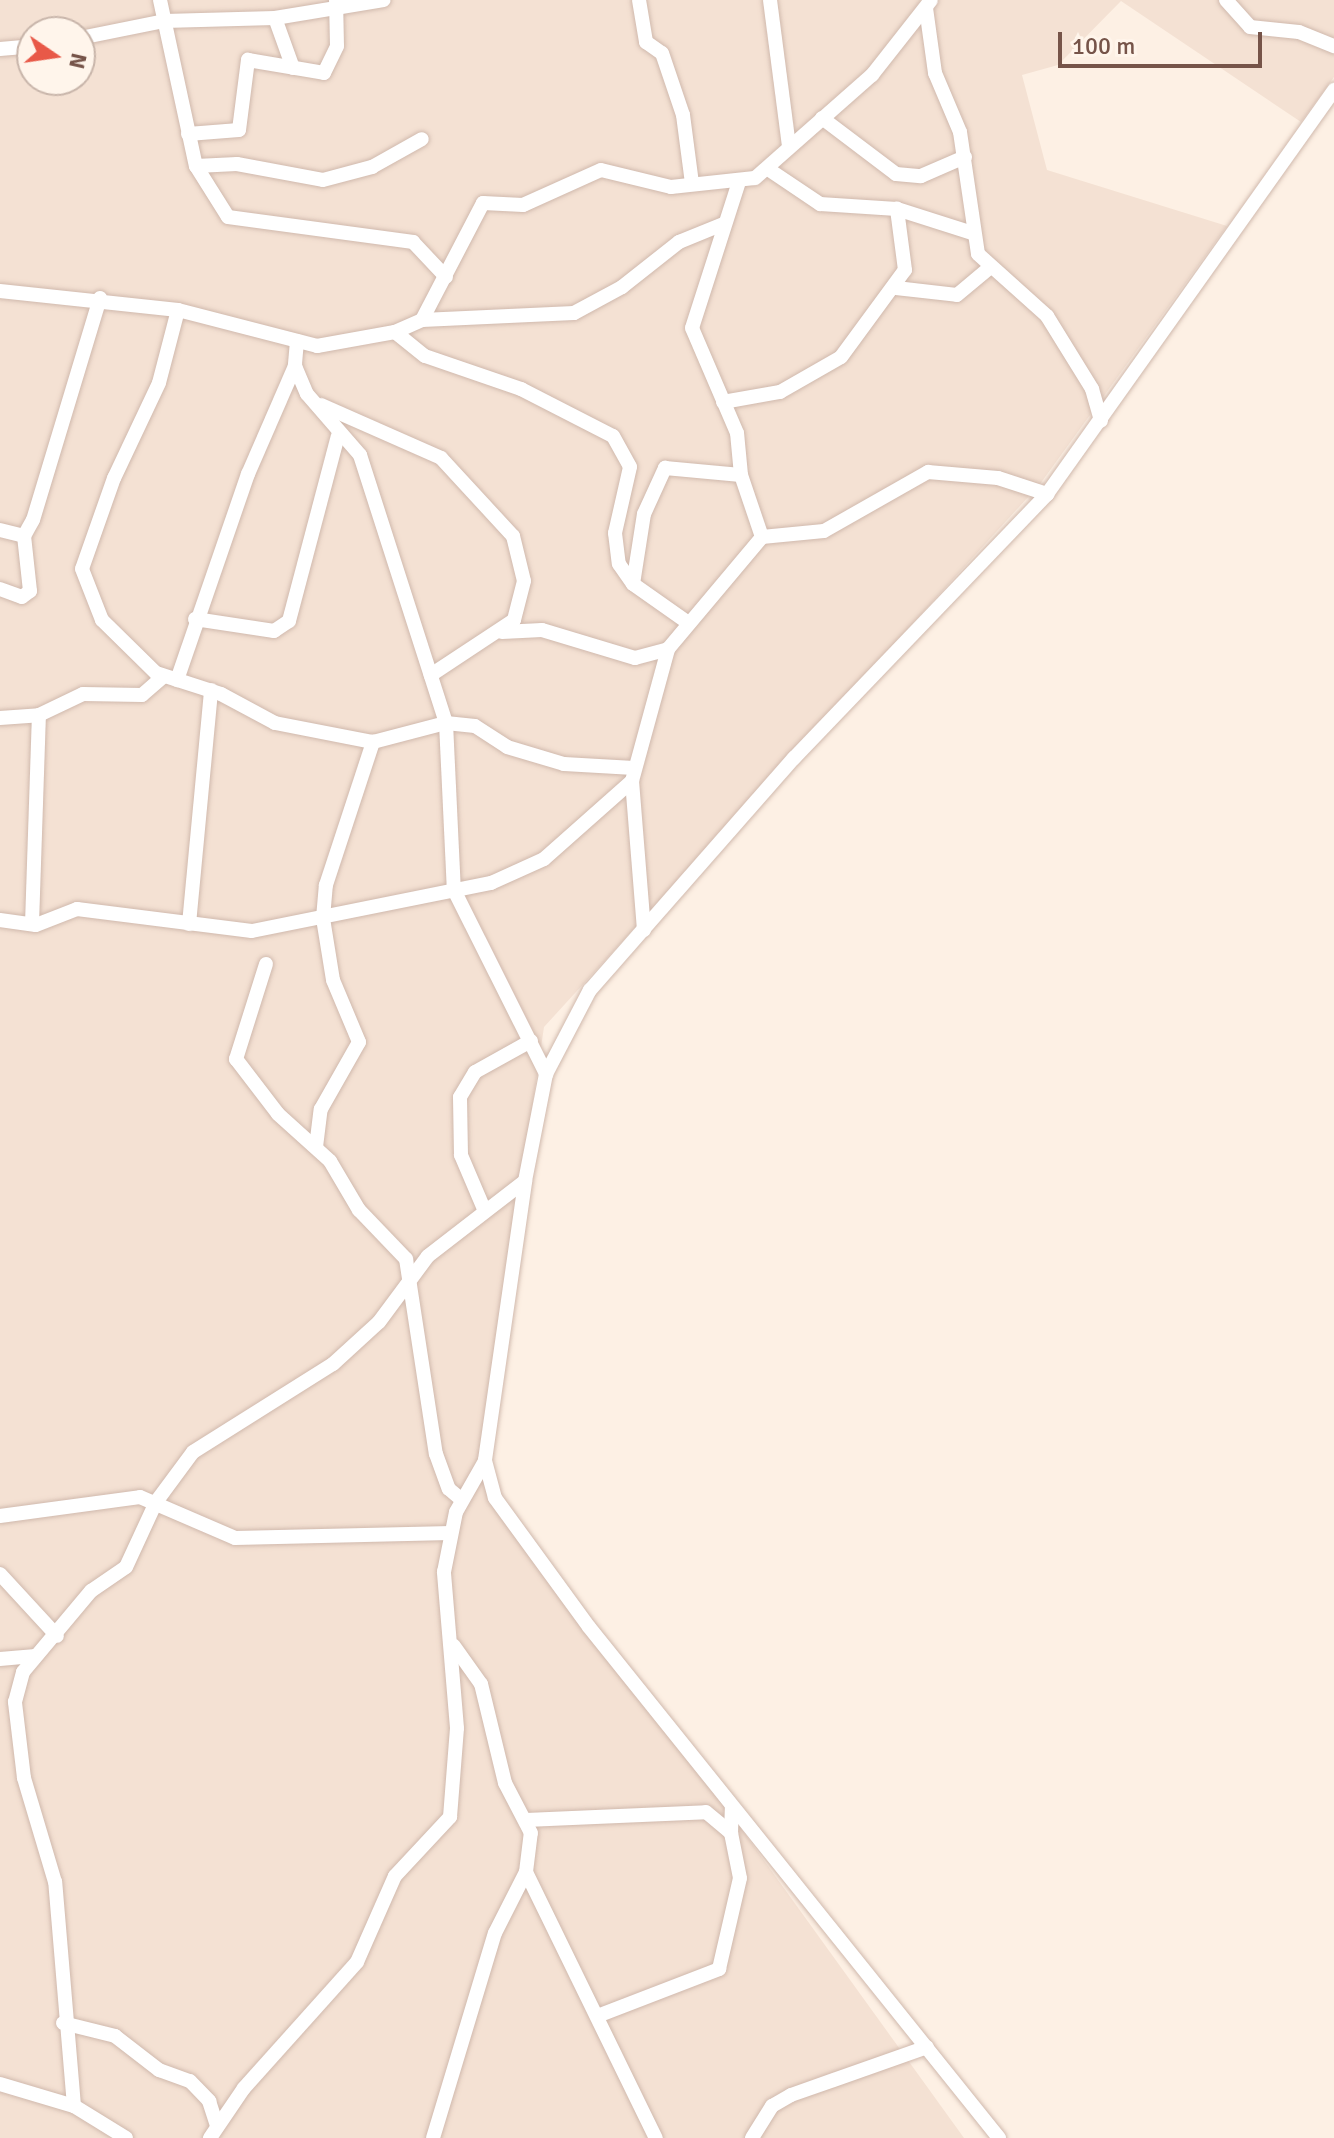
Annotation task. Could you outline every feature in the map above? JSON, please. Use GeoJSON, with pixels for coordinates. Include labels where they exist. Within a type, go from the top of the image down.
{"type":"FeatureCollection","features":[{"type":"Feature","properties":{"kind":"street"},"geometry":{"type":"LineString","coordinates":[[160,0],[196,166],[228,217],[413,242],[446,277]]}},
{"type":"Feature","properties":{"kind":"street"},"geometry":{"type":"LineString","coordinates":[[96,35],[164,21],[275,18],[336,2],[384,0]]}},
{"type":"Feature","properties":{"kind":"street"},"geometry":{"type":"LineString","coordinates":[[639,0],[646,42],[662,53],[683,115],[692,183]]}},
{"type":"Feature","properties":{"kind":"street"},"geometry":{"type":"LineString","coordinates":[[770,0],[789,146]]}},
{"type":"Feature","properties":{"kind":"street"},"geometry":{"type":"LineString","coordinates":[[1226,0],[1250,27],[1299,32],[1334,46]]}},
{"type":"Feature","properties":{"kind":"street"},"geometry":{"type":"LineString","coordinates":[[188,134],[239,130],[247,60],[319,75],[327,70],[337,46],[336,2]]}},
{"type":"Feature","properties":{"kind":"street"},"geometry":{"type":"LineString","coordinates":[[422,320],[486,201],[523,205],[601,170],[671,187],[692,183],[739,182],[768,169],[789,146],[872,75],[929,4]]}},
{"type":"Feature","properties":{"kind":"street"},"geometry":{"type":"LineString","coordinates":[[929,4],[935,73],[965,157],[972,233],[988,269],[1047,316],[1092,389],[1101,421]]}},
{"type":"Feature","properties":{"kind":"street"},"geometry":{"type":"LineString","coordinates":[[275,18],[293,68]]}},
{"type":"Feature","properties":{"kind":"street"},"geometry":{"type":"LineString","coordinates":[[999,2138],[732,1807],[495,1498],[485,1460],[525,1181],[546,1074],[590,990],[794,758],[1047,494],[1334,90]]}},
{"type":"Feature","properties":{"kind":"street"},"geometry":{"type":"LineString","coordinates":[[822,118],[896,174],[921,176],[965,157]]}},
{"type":"Feature","properties":{"kind":"street"},"geometry":{"type":"LineString","coordinates":[[196,166],[237,164],[323,180],[372,167],[422,139]]}},
{"type":"Feature","properties":{"kind":"street"},"geometry":{"type":"LineString","coordinates":[[768,169],[820,204],[897,209],[972,233]]}},
{"type":"Feature","properties":{"kind":"street"},"geometry":{"type":"LineString","coordinates":[[739,182],[692,328],[737,433],[741,475],[762,537]]}},
{"type":"Feature","properties":{"kind":"street"},"geometry":{"type":"LineString","coordinates":[[723,402],[780,392],[823,372],[896,288],[906,261],[897,209]]}},
{"type":"Feature","properties":{"kind":"street"},"geometry":{"type":"LineString","coordinates":[[0,291],[100,298],[178,310],[327,346],[395,332],[422,320],[574,313],[622,287],[679,242],[723,224]]}},
{"type":"Feature","properties":{"kind":"street"},"geometry":{"type":"LineString","coordinates":[[896,288],[957,295],[988,269]]}},
{"type":"Feature","properties":{"kind":"street"},"geometry":{"type":"LineString","coordinates":[[0,589],[22,597],[30,591],[24,536],[100,298]]}},
{"type":"Feature","properties":{"kind":"street"},"geometry":{"type":"LineString","coordinates":[[178,310],[159,383],[114,478],[82,569],[102,620],[170,678],[211,690],[275,723],[373,742],[446,723],[475,726],[507,747],[564,764],[633,774]]}},
{"type":"Feature","properties":{"kind":"street"},"geometry":{"type":"LineString","coordinates":[[395,332],[425,356],[521,389],[613,436],[630,467],[615,547],[633,584],[687,622]]}},
{"type":"Feature","properties":{"kind":"street"},"geometry":{"type":"LineString","coordinates":[[0,718],[39,715],[83,694],[142,695],[170,678],[295,366],[297,341]]}},
{"type":"Feature","properties":{"kind":"street"},"geometry":{"type":"LineString","coordinates":[[295,366],[314,402],[338,436],[360,455],[446,723],[454,890],[546,1074]]}},
{"type":"Feature","properties":{"kind":"street"},"geometry":{"type":"LineString","coordinates":[[314,402],[441,458],[498,513],[524,581],[524,602],[502,632],[431,675]]}},
{"type":"Feature","properties":{"kind":"street"},"geometry":{"type":"LineString","coordinates":[[195,619],[274,631],[289,621],[338,436]]}},
{"type":"Feature","properties":{"kind":"street"},"geometry":{"type":"LineString","coordinates":[[633,584],[644,514],[665,468],[741,475]]}},
{"type":"Feature","properties":{"kind":"street"},"geometry":{"type":"LineString","coordinates":[[644,930],[633,774],[668,649],[687,622],[762,537],[824,531],[928,472],[998,478],[1047,494]]}},
{"type":"Feature","properties":{"kind":"street"},"geometry":{"type":"LineString","coordinates":[[0,530],[24,536]]}},
{"type":"Feature","properties":{"kind":"street"},"geometry":{"type":"LineString","coordinates":[[502,632],[542,630],[635,658],[668,649]]}},
{"type":"Feature","properties":{"kind":"street"},"geometry":{"type":"LineString","coordinates":[[189,924],[211,690]]}},
{"type":"Feature","properties":{"kind":"street"},"geometry":{"type":"LineString","coordinates":[[32,924],[39,715]]}},
{"type":"Feature","properties":{"kind":"street"},"geometry":{"type":"LineString","coordinates":[[316,1147],[321,1109],[359,1042],[333,980],[323,918],[326,885],[373,742]]}},
{"type":"Feature","properties":{"kind":"street"},"geometry":{"type":"LineString","coordinates":[[0,920],[32,924],[77,909],[252,931],[454,890],[529,869],[633,774]]}},
{"type":"Feature","properties":{"kind":"street"},"geometry":{"type":"LineString","coordinates":[[266,964],[236,1059],[278,1114],[316,1147],[412,1274],[436,1454],[449,1489],[461,1499]]}},
{"type":"Feature","properties":{"kind":"street"},"geometry":{"type":"LineString","coordinates":[[484,1209],[461,1155],[460,1097],[475,1072],[531,1041]]}},
{"type":"Feature","properties":{"kind":"street"},"geometry":{"type":"LineString","coordinates":[[74,2106],[63,2023],[55,1882],[24,1778],[15,1702],[33,1656],[57,1636],[91,1591],[126,1567],[156,1502],[203,1444],[307,1384],[366,1336],[412,1274],[484,1209],[525,1181]]}},
{"type":"Feature","properties":{"kind":"street"},"geometry":{"type":"LineString","coordinates":[[214,2132],[357,1962],[395,1876],[444,1830],[456,1774],[454,1646],[444,1572],[461,1499],[485,1460]]}},
{"type":"Feature","properties":{"kind":"street"},"geometry":{"type":"LineString","coordinates":[[0,1516],[127,1497],[156,1502],[235,1538],[451,1533]]}},
{"type":"Feature","properties":{"kind":"street"},"geometry":{"type":"LineString","coordinates":[[0,1574],[57,1636]]}},
{"type":"Feature","properties":{"kind":"street"},"geometry":{"type":"LineString","coordinates":[[433,2138],[495,1933],[526,1872],[526,1820],[505,1783],[481,1684],[454,1646]]}},
{"type":"Feature","properties":{"kind":"street"},"geometry":{"type":"LineString","coordinates":[[0,1659],[33,1656]]}},
{"type":"Feature","properties":{"kind":"street"},"geometry":{"type":"LineString","coordinates":[[600,2015],[719,1969],[740,1878],[731,1833],[732,1807]]}},
{"type":"Feature","properties":{"kind":"street"},"geometry":{"type":"LineString","coordinates":[[526,1820],[706,1812],[731,1833]]}},
{"type":"Feature","properties":{"kind":"street"},"geometry":{"type":"LineString","coordinates":[[526,1872],[600,2015],[656,2138]]}},
{"type":"Feature","properties":{"kind":"street"},"geometry":{"type":"LineString","coordinates":[[63,2023],[115,2036],[159,2070],[190,2081],[209,2101],[214,2132]]}},
{"type":"Feature","properties":{"kind":"street"},"geometry":{"type":"LineString","coordinates":[[752,2138],[772,2106],[791,2095],[927,2047]]}},
{"type":"Feature","properties":{"kind":"street"},"geometry":{"type":"LineString","coordinates":[[0,2084],[74,2106],[126,2138]]}},
{"type":"Feature","properties":{"kind":"shaded area"},"geometry":{"type":"Polygon","coordinates":[[[0,0],[1334,0],[1334,77],[1301,122],[1121,1],[1058,65],[1022,75],[1047,170],[1227,226],[1040,484],[544,1027],[479,1465],[964,2138],[0,2138],[0,0]]]}}]}
